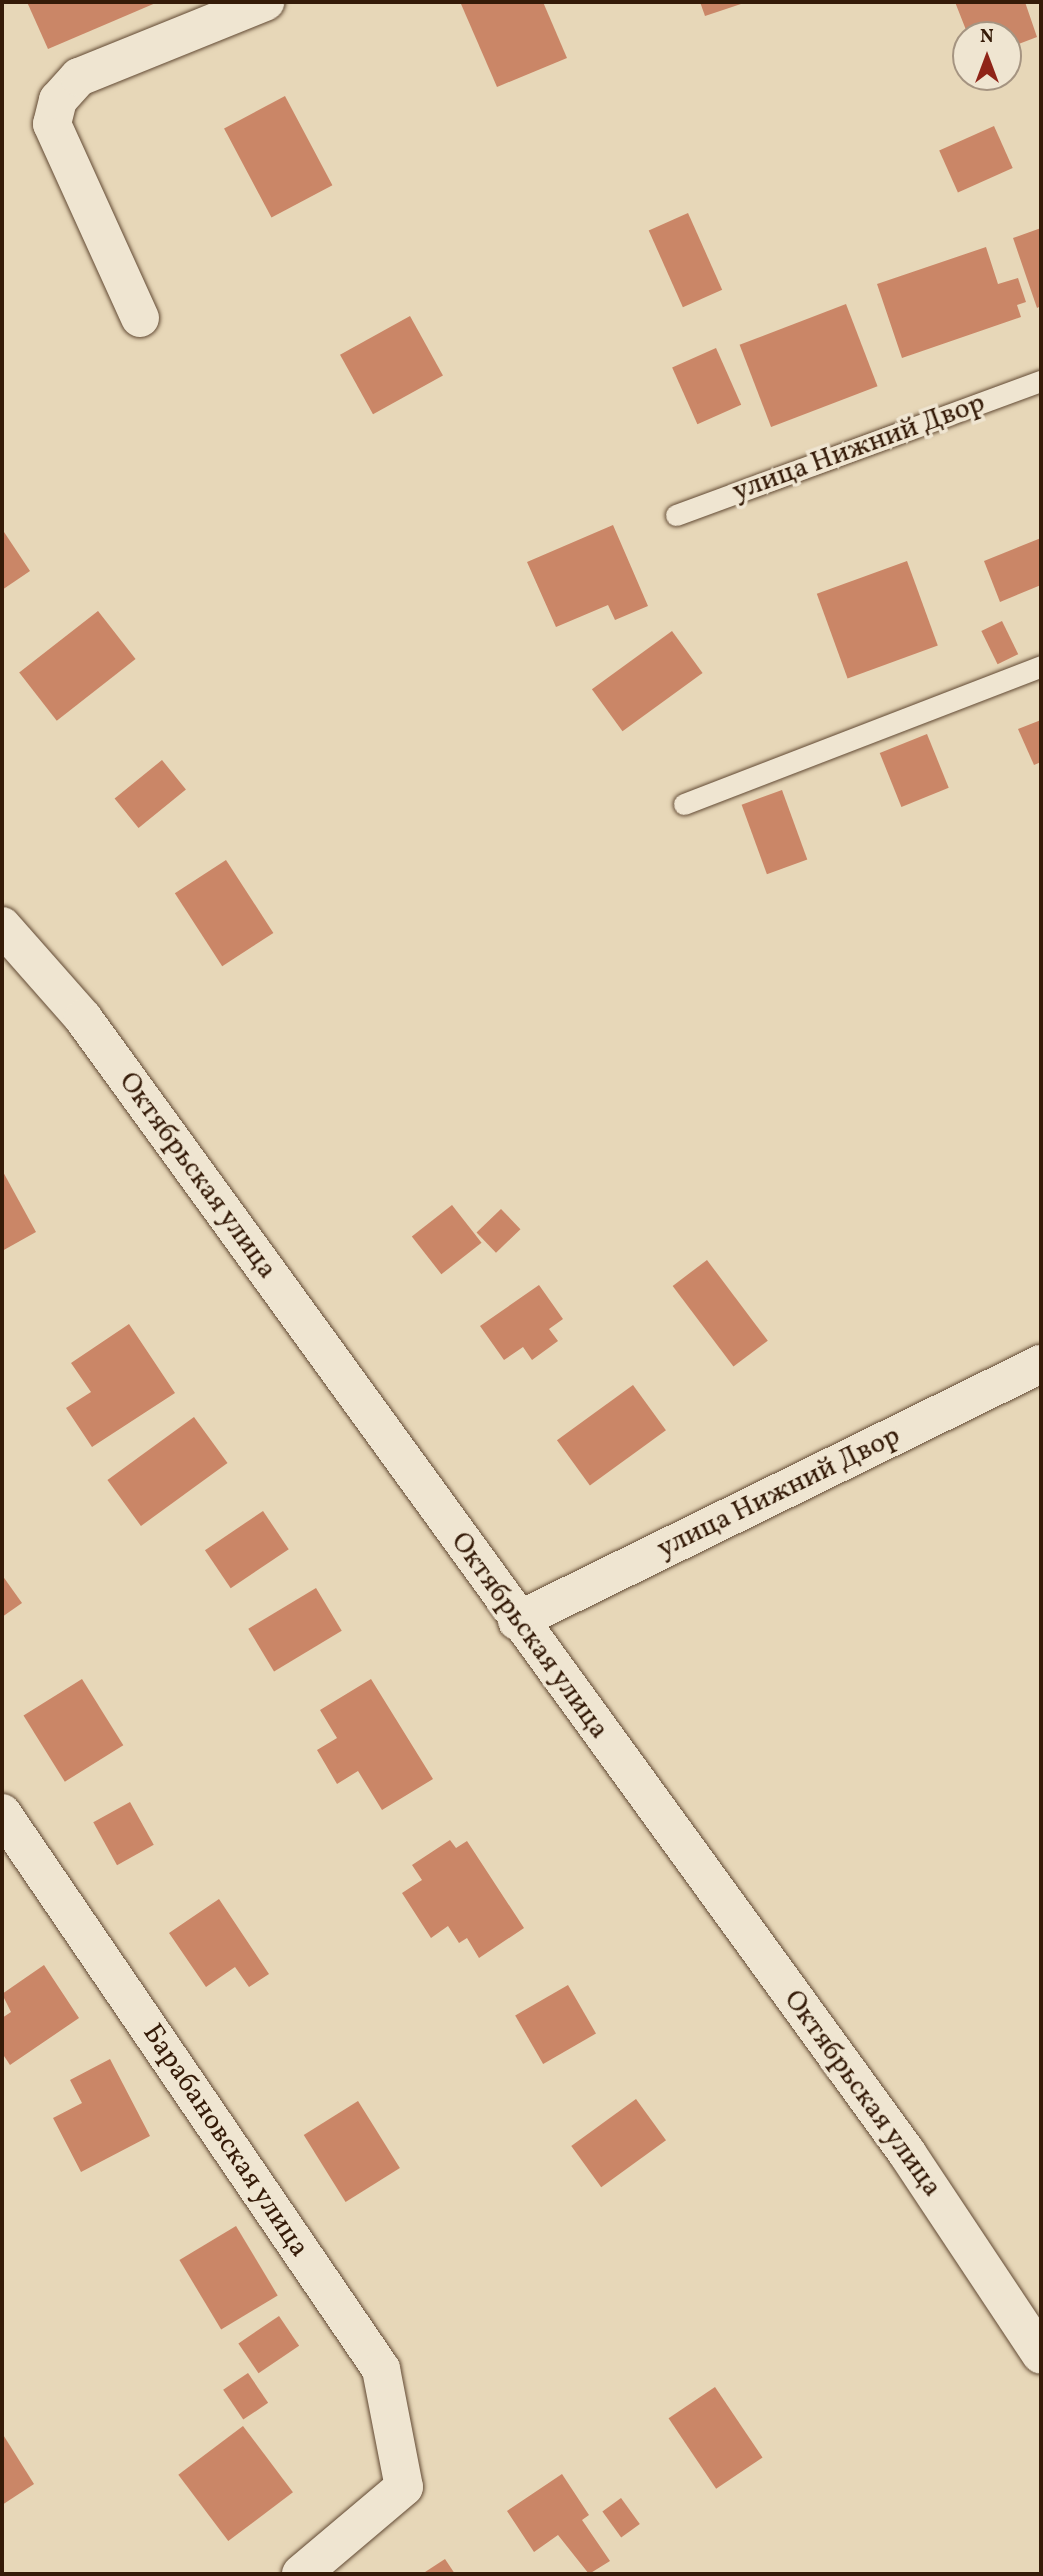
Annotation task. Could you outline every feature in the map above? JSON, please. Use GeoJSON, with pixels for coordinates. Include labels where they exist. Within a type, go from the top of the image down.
{"type":"FeatureCollection","features":[{"type":"Feature","properties":{"kind":"street"},"geometry":{"type":"LineString","coordinates":[[140,318],[52,124],[58,100],[79,77],[265,2]]}},
{"type":"Feature","properties":{"kind":"street","name":"Октябрьская улица"},"geometry":{"type":"LineString","coordinates":[[2,926],[83,1017],[517,1621],[907,2153],[1041,2355]]}},
{"type":"Feature","properties":{"kind":"street","name":"улица Нижний Двор"},"geometry":{"type":"LineString","coordinates":[[517,1621],[1041,1364]]}},
{"type":"Feature","properties":{"kind":"street","name":"Барабановская улица"},"geometry":{"type":"LineString","coordinates":[[2,1813],[381,2369],[404,2487],[301,2574]]}},
{"type":"Feature","properties":{"kind":"lane","name":"улица Нижний Двор"},"geometry":{"type":"LineString","coordinates":[[676,515],[1041,381]]}},
{"type":"Feature","properties":{"kind":"lane"},"geometry":{"type":"LineString","coordinates":[[684,803],[1041,666]]}},
{"type":"Feature","properties":{"kind":"building"},"geometry":{"type":"Polygon","coordinates":[[[27,2],[158,2],[48,49],[27,2]]]}},
{"type":"Feature","properties":{"kind":"building"},"geometry":{"type":"Polygon","coordinates":[[[543,2],[567,58],[497,87],[461,4],[543,2]]]}},
{"type":"Feature","properties":{"kind":"building"},"geometry":{"type":"Polygon","coordinates":[[[700,2],[747,2],[705,16],[700,2]]]}},
{"type":"Feature","properties":{"kind":"building"},"geometry":{"type":"Polygon","coordinates":[[[955,2],[1025,2],[1037,37],[1022,43],[1022,21],[962,21],[955,2]]]}},
{"type":"Feature","properties":{"kind":"building"},"geometry":{"type":"Polygon","coordinates":[[[285,96],[332,185],[271,218],[224,128],[285,96]]]}},
{"type":"Feature","properties":{"kind":"building"},"geometry":{"type":"Polygon","coordinates":[[[994,126],[1013,168],[958,192],[939,150],[994,126]]]}},
{"type":"Feature","properties":{"kind":"building"},"geometry":{"type":"Polygon","coordinates":[[[688,213],[722,290],[683,307],[649,230],[688,213]]]}},
{"type":"Feature","properties":{"kind":"building"},"geometry":{"type":"Polygon","coordinates":[[[1041,228],[1041,306],[1037,308],[1013,238],[1041,228]]]}},
{"type":"Feature","properties":{"kind":"building"},"geometry":{"type":"Polygon","coordinates":[[[986,247],[998,284],[1018,278],[1026,302],[1017,305],[1021,317],[902,358],[877,284],[986,247]]]}},
{"type":"Feature","properties":{"kind":"building"},"geometry":{"type":"Polygon","coordinates":[[[846,304],[878,386],[771,427],[740,345],[846,304]]]}},
{"type":"Feature","properties":{"kind":"building"},"geometry":{"type":"Polygon","coordinates":[[[410,316],[443,375],[373,414],[340,355],[410,316]]]}},
{"type":"Feature","properties":{"kind":"building"},"geometry":{"type":"Polygon","coordinates":[[[716,348],[741,405],[697,424],[672,368],[716,348]]]}},
{"type":"Feature","properties":{"kind":"building"},"geometry":{"type":"Polygon","coordinates":[[[613,525],[648,606],[615,620],[608,605],[556,627],[527,562],[613,525]]]}},
{"type":"Feature","properties":{"kind":"building"},"geometry":{"type":"Polygon","coordinates":[[[2,529],[30,571],[2,590],[2,529]]]}},
{"type":"Feature","properties":{"kind":"building"},"geometry":{"type":"Polygon","coordinates":[[[1041,538],[1041,585],[1000,602],[984,561],[1041,538]]]}},
{"type":"Feature","properties":{"kind":"building"},"geometry":{"type":"Polygon","coordinates":[[[907,561],[938,646],[848,678],[817,594],[907,561]]]}},
{"type":"Feature","properties":{"kind":"building"},"geometry":{"type":"Polygon","coordinates":[[[98,611],[136,659],[57,721],[19,673],[98,611]]]}},
{"type":"Feature","properties":{"kind":"building"},"geometry":{"type":"Polygon","coordinates":[[[1002,621],[1018,654],[998,664],[981,631],[1002,621]]]}},
{"type":"Feature","properties":{"kind":"building"},"geometry":{"type":"Polygon","coordinates":[[[672,631],[703,673],[622,731],[592,689],[672,631]]]}},
{"type":"Feature","properties":{"kind":"building"},"geometry":{"type":"Polygon","coordinates":[[[1041,720],[1041,762],[1034,765],[1018,729],[1041,720]]]}},
{"type":"Feature","properties":{"kind":"building"},"geometry":{"type":"Polygon","coordinates":[[[927,734],[949,788],[901,807],[880,753],[927,734]]]}},
{"type":"Feature","properties":{"kind":"building"},"geometry":{"type":"Polygon","coordinates":[[[162,760],[186,790],[139,828],[115,798],[162,760]]]}},
{"type":"Feature","properties":{"kind":"building"},"geometry":{"type":"Polygon","coordinates":[[[782,790],[807,860],[767,874],[742,805],[782,790]]]}},
{"type":"Feature","properties":{"kind":"building"},"geometry":{"type":"Polygon","coordinates":[[[226,860],[273,933],[222,966],[175,893],[226,860]]]}},
{"type":"Feature","properties":{"kind":"building"},"geometry":{"type":"Polygon","coordinates":[[[2,1170],[36,1232],[2,1251],[2,1170]]]}},
{"type":"Feature","properties":{"kind":"building"},"geometry":{"type":"Polygon","coordinates":[[[452,1205],[482,1243],[441,1274],[412,1236],[452,1205]]]}},
{"type":"Feature","properties":{"kind":"building"},"geometry":{"type":"Polygon","coordinates":[[[501,1209],[520,1229],[496,1253],[477,1233],[501,1209]]]}},
{"type":"Feature","properties":{"kind":"building"},"geometry":{"type":"Polygon","coordinates":[[[707,1260],[768,1341],[733,1367],[673,1286],[707,1260]]]}},
{"type":"Feature","properties":{"kind":"building"},"geometry":{"type":"Polygon","coordinates":[[[539,1285],[563,1319],[549,1329],[558,1341],[532,1360],[523,1347],[504,1360],[480,1326],[539,1285]]]}},
{"type":"Feature","properties":{"kind":"building"},"geometry":{"type":"Polygon","coordinates":[[[129,1324],[175,1393],[92,1447],[66,1408],[91,1392],[71,1363],[129,1324]]]}},
{"type":"Feature","properties":{"kind":"building"},"geometry":{"type":"Polygon","coordinates":[[[633,1385],[666,1430],[590,1486],[557,1440],[633,1385]]]}},
{"type":"Feature","properties":{"kind":"building"},"geometry":{"type":"Polygon","coordinates":[[[194,1417],[228,1463],[141,1526],[107,1480],[194,1417]]]}},
{"type":"Feature","properties":{"kind":"building"},"geometry":{"type":"Polygon","coordinates":[[[263,1511],[289,1549],[231,1588],[205,1550],[263,1511]]]}},
{"type":"Feature","properties":{"kind":"building"},"geometry":{"type":"Polygon","coordinates":[[[2,1575],[22,1603],[2,1617],[2,1575]]]}},
{"type":"Feature","properties":{"kind":"building"},"geometry":{"type":"Polygon","coordinates":[[[316,1588],[342,1631],[274,1672],[248,1629],[316,1588]]]}},
{"type":"Feature","properties":{"kind":"building"},"geometry":{"type":"Polygon","coordinates":[[[82,1679],[123,1745],[65,1782],[23,1716],[82,1679]]]}},
{"type":"Feature","properties":{"kind":"building"},"geometry":{"type":"Polygon","coordinates":[[[371,1679],[433,1779],[382,1810],[358,1771],[337,1784],[317,1750],[337,1738],[320,1710],[371,1679]]]}},
{"type":"Feature","properties":{"kind":"building"},"geometry":{"type":"Polygon","coordinates":[[[130,1802],[154,1845],[117,1865],[93,1822],[130,1802]]]}},
{"type":"Feature","properties":{"kind":"building"},"geometry":{"type":"Polygon","coordinates":[[[450,1840],[456,1848],[467,1841],[524,1928],[479,1958],[467,1938],[459,1943],[448,1926],[431,1938],[402,1893],[422,1880],[412,1865],[450,1840]]]}},
{"type":"Feature","properties":{"kind":"building"},"geometry":{"type":"Polygon","coordinates":[[[219,1899],[269,1974],[249,1987],[235,1967],[206,1987],[169,1933],[219,1899]]]}},
{"type":"Feature","properties":{"kind":"building"},"geometry":{"type":"Polygon","coordinates":[[[44,1965],[79,2018],[10,2065],[2,2053],[2,2018],[11,2012],[2,1994],[44,1965]]]}},
{"type":"Feature","properties":{"kind":"building"},"geometry":{"type":"Polygon","coordinates":[[[568,1985],[596,2033],[543,2064],[515,2016],[568,1985]]]}},
{"type":"Feature","properties":{"kind":"building"},"geometry":{"type":"Polygon","coordinates":[[[110,2059],[150,2136],[81,2172],[53,2118],[82,2103],[70,2080],[110,2059]]]}},
{"type":"Feature","properties":{"kind":"building"},"geometry":{"type":"Polygon","coordinates":[[[636,2099],[666,2140],[601,2187],[571,2146],[636,2099]]]}},
{"type":"Feature","properties":{"kind":"building"},"geometry":{"type":"Polygon","coordinates":[[[358,2101],[400,2168],[346,2202],[304,2135],[358,2101]]]}},
{"type":"Feature","properties":{"kind":"building"},"geometry":{"type":"Polygon","coordinates":[[[236,2226],[278,2295],[221,2329],[179,2260],[236,2226]]]}},
{"type":"Feature","properties":{"kind":"building"},"geometry":{"type":"Polygon","coordinates":[[[279,2316],[299,2346],[259,2373],[238,2343],[279,2316]]]}},
{"type":"Feature","properties":{"kind":"building"},"geometry":{"type":"Polygon","coordinates":[[[248,2373],[268,2403],[243,2420],[223,2390],[248,2373]]]}},
{"type":"Feature","properties":{"kind":"building"},"geometry":{"type":"Polygon","coordinates":[[[715,2387],[763,2457],[716,2489],[669,2418],[715,2387]]]}},
{"type":"Feature","properties":{"kind":"building"},"geometry":{"type":"Polygon","coordinates":[[[243,2426],[293,2492],[228,2541],[178,2475],[243,2426]]]}},
{"type":"Feature","properties":{"kind":"building"},"geometry":{"type":"Polygon","coordinates":[[[2,2433],[34,2484],[2,2505],[2,2433]]]}},
{"type":"Feature","properties":{"kind":"building"},"geometry":{"type":"Polygon","coordinates":[[[562,2474],[589,2515],[582,2520],[610,2561],[589,2574],[558,2535],[534,2552],[507,2511],[562,2474]]]}},
{"type":"Feature","properties":{"kind":"building"},"geometry":{"type":"Polygon","coordinates":[[[621,2498],[640,2524],[621,2537],[602,2512],[621,2498]]]}},
{"type":"Feature","properties":{"kind":"building"},"geometry":{"type":"Polygon","coordinates":[[[445,2559],[455,2574],[422,2574],[445,2559]]]}}]}
